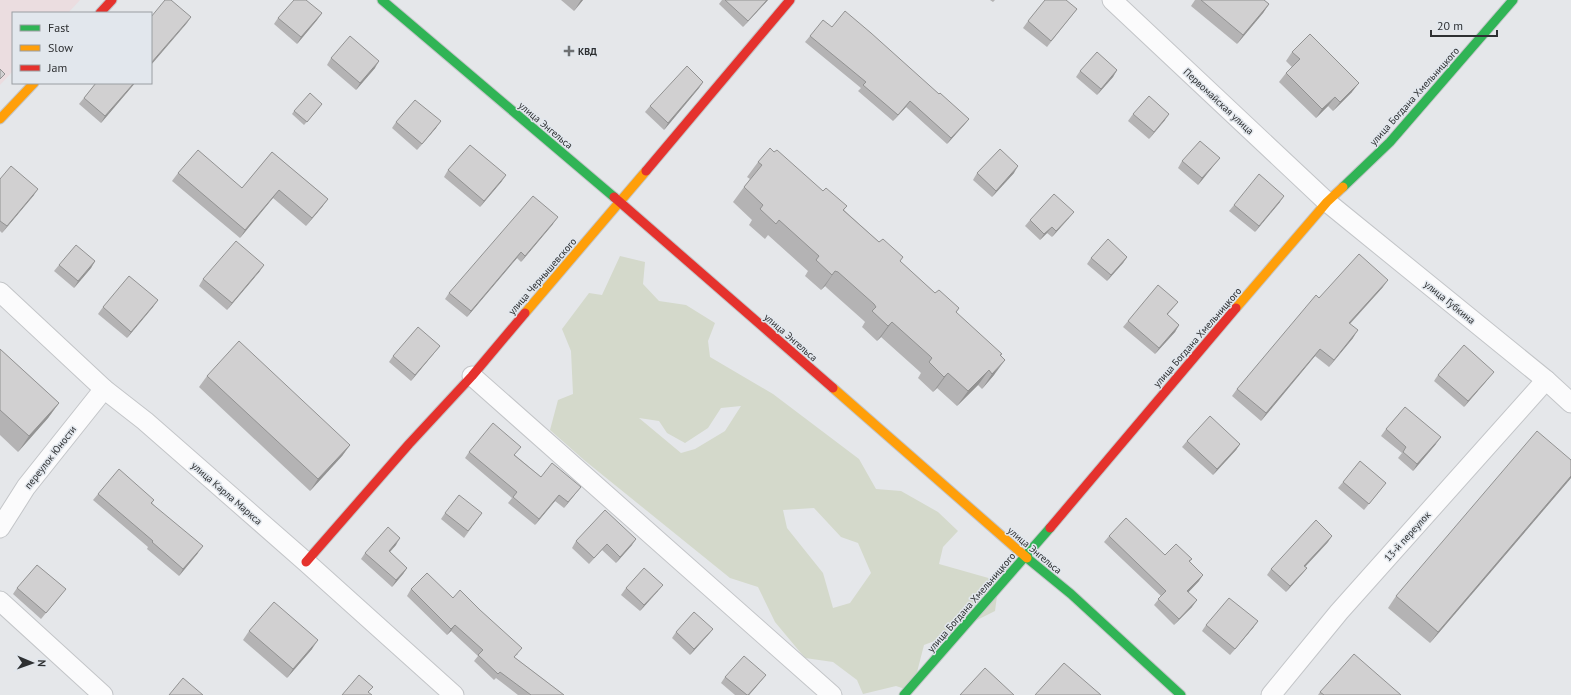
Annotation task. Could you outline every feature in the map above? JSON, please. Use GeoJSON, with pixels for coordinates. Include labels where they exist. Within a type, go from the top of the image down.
{"type":"FeatureCollection","features":[{"type":"Feature","properties":{"kind":"street"},"geometry":{"type":"LineString","coordinates":[[101,12],[112,0]]}},
{"type":"Feature","properties":{"kind":"street","name":"улица Энгельса"},"geometry":{"type":"LineString","coordinates":[[382,0],[620,202],[1026,557],[1071,594],[1181,695]]}},
{"type":"Feature","properties":{"kind":"street","name":"улица Чернышевского"},"geometry":{"type":"LineString","coordinates":[[306,562],[409,444],[472,376],[790,0]]}},
{"type":"Feature","properties":{"kind":"street","name":"Первомайская улица"},"geometry":{"type":"LineString","coordinates":[[1112,0],[1327,202]]}},
{"type":"Feature","properties":{"kind":"street","name":"улица Богдана Хмельницкого"},"geometry":{"type":"LineString","coordinates":[[904,695],[1026,557],[1129,433],[1327,202],[1390,142],[1513,0]]}},
{"type":"Feature","properties":{"kind":"street"},"geometry":{"type":"LineString","coordinates":[[0,119],[33,84]]}},
{"type":"Feature","properties":{"kind":"street","name":"улица Губкина"},"geometry":{"type":"LineString","coordinates":[[1327,202],[1546,380],[1571,403]]}},
{"type":"Feature","properties":{"kind":"street","name":"улица Карла Маркса"},"geometry":{"type":"LineString","coordinates":[[0,292],[104,389],[144,421],[306,562],[454,695]]}},
{"type":"Feature","properties":{"kind":"street"},"geometry":{"type":"LineString","coordinates":[[472,376],[832,695]]}},
{"type":"Feature","properties":{"kind":"street","name":"13-й переулок"},"geometry":{"type":"LineString","coordinates":[[1272,695],[1339,612],[1546,380]]}},
{"type":"Feature","properties":{"kind":"street","name":"переулок Юности"},"geometry":{"type":"LineString","coordinates":[[0,528],[26,487],[104,389]]}},
{"type":"Feature","properties":{"kind":"street"},"geometry":{"type":"LineString","coordinates":[[0,601],[103,695]]}},
{"type":"Feature","properties":{"kind":"shaded area"},"geometry":{"type":"Polygon","coordinates":[[[0,0],[80,0],[69,12],[12,12],[12,72],[0,85],[0,0]]]}},
{"type":"Feature","properties":{"kind":"shaded area"},"geometry":{"type":"Polygon","coordinates":[[[620,256],[645,262],[643,284],[659,301],[686,305],[715,323],[708,341],[710,357],[773,394],[859,459],[876,489],[901,491],[938,512],[958,531],[943,547],[939,564],[999,581],[995,611],[924,645],[915,680],[905,689],[896,686],[863,694],[857,680],[833,662],[805,658],[775,622],[758,587],[730,578],[584,460],[550,430],[558,400],[573,394],[571,351],[562,329],[589,293],[602,295],[620,256]],[[741,406],[721,408],[708,428],[685,443],[667,433],[659,421],[639,418],[681,453],[695,449],[725,431],[741,406]],[[814,508],[783,510],[787,528],[823,573],[833,608],[850,603],[871,573],[858,543],[841,537],[814,508]]]}},
{"type":"Feature","properties":{"kind":"building"},"geometry":{"type":"Polygon","coordinates":[[[165,0],[171,0],[191,17],[152,62],[152,16],[165,0]]]}},
{"type":"Feature","properties":{"kind":"building"},"geometry":{"type":"Polygon","coordinates":[[[294,0],[306,0],[322,13],[301,37],[278,18],[294,0]]]}},
{"type":"Feature","properties":{"kind":"building"},"geometry":{"type":"Polygon","coordinates":[[[725,0],[767,0],[748,21],[725,0]]]}},
{"type":"Feature","properties":{"kind":"building"},"geometry":{"type":"Polygon","coordinates":[[[1045,0],[1066,0],[1077,9],[1051,41],[1028,21],[1045,0]]]}},
{"type":"Feature","properties":{"kind":"building"},"geometry":{"type":"Polygon","coordinates":[[[1201,0],[1264,0],[1269,4],[1243,35],[1201,0]]]}},
{"type":"Feature","properties":{"kind":"building"},"geometry":{"type":"Polygon","coordinates":[[[845,11],[969,119],[951,138],[910,101],[898,115],[863,85],[866,82],[810,36],[823,20],[832,27],[845,11]]]}},
{"type":"Feature","properties":{"kind":"building"},"geometry":{"type":"Polygon","coordinates":[[[1310,34],[1359,83],[1340,102],[1335,97],[1322,109],[1286,73],[1300,59],[1292,52],[1310,34]]]}},
{"type":"Feature","properties":{"kind":"building"},"geometry":{"type":"Polygon","coordinates":[[[350,36],[379,61],[360,83],[331,58],[350,36]]]}},
{"type":"Feature","properties":{"kind":"building"},"geometry":{"type":"Polygon","coordinates":[[[1097,52],[1117,70],[1101,89],[1080,71],[1097,52]]]}},
{"type":"Feature","properties":{"kind":"building"},"geometry":{"type":"Polygon","coordinates":[[[687,66],[703,82],[668,123],[650,106],[687,66]]]}},
{"type":"Feature","properties":{"kind":"building"},"geometry":{"type":"Polygon","coordinates":[[[0,69],[5,74],[0,79],[0,69]]]}},
{"type":"Feature","properties":{"kind":"building"},"geometry":{"type":"Polygon","coordinates":[[[95,84],[133,84],[105,116],[84,98],[95,84]]]}},
{"type":"Feature","properties":{"kind":"building"},"geometry":{"type":"Polygon","coordinates":[[[310,93],[322,104],[307,122],[294,111],[310,93]]]}},
{"type":"Feature","properties":{"kind":"building"},"geometry":{"type":"Polygon","coordinates":[[[1149,96],[1169,114],[1154,132],[1133,114],[1149,96]]]}},
{"type":"Feature","properties":{"kind":"building"},"geometry":{"type":"Polygon","coordinates":[[[415,100],[441,121],[422,144],[396,122],[415,100]]]}},
{"type":"Feature","properties":{"kind":"building"},"geometry":{"type":"Polygon","coordinates":[[[1200,141],[1220,158],[1202,178],[1182,161],[1200,141]]]}},
{"type":"Feature","properties":{"kind":"building"},"geometry":{"type":"Polygon","coordinates":[[[470,145],[506,175],[484,201],[448,170],[470,145]]]}},
{"type":"Feature","properties":{"kind":"building"},"geometry":{"type":"Polygon","coordinates":[[[770,148],[774,152],[777,150],[823,191],[826,188],[847,206],[843,210],[879,242],[883,239],[903,257],[900,261],[935,293],[939,290],[959,308],[956,312],[1002,354],[1000,355],[1005,360],[992,374],[989,370],[968,391],[948,373],[944,377],[929,362],[932,358],[930,356],[892,322],[888,326],[872,311],[876,307],[874,304],[838,272],[835,271],[832,275],[816,260],[819,256],[779,220],[776,224],[760,209],[763,205],[744,187],[762,165],[758,162],[770,148]]]}},
{"type":"Feature","properties":{"kind":"building"},"geometry":{"type":"Polygon","coordinates":[[[1000,149],[1018,166],[996,191],[977,173],[1000,149]]]}},
{"type":"Feature","properties":{"kind":"building"},"geometry":{"type":"Polygon","coordinates":[[[198,150],[242,188],[272,152],[328,199],[312,218],[279,190],[245,230],[178,173],[198,150]]]}},
{"type":"Feature","properties":{"kind":"building"},"geometry":{"type":"Polygon","coordinates":[[[11,166],[38,189],[7,226],[0,221],[0,179],[11,166]]]}},
{"type":"Feature","properties":{"kind":"building"},"geometry":{"type":"Polygon","coordinates":[[[1259,174],[1284,196],[1259,226],[1234,205],[1259,174]]]}},
{"type":"Feature","properties":{"kind":"building"},"geometry":{"type":"Polygon","coordinates":[[[1054,194],[1074,212],[1056,231],[1052,227],[1044,234],[1030,220],[1054,194]]]}},
{"type":"Feature","properties":{"kind":"building"},"geometry":{"type":"Polygon","coordinates":[[[533,196],[558,217],[525,256],[521,252],[471,311],[449,293],[533,196]]]}},
{"type":"Feature","properties":{"kind":"building"},"geometry":{"type":"Polygon","coordinates":[[[1108,239],[1127,257],[1111,275],[1091,258],[1108,239]]]}},
{"type":"Feature","properties":{"kind":"building"},"geometry":{"type":"Polygon","coordinates":[[[236,241],[264,265],[232,303],[203,279],[236,241]]]}},
{"type":"Feature","properties":{"kind":"building"},"geometry":{"type":"Polygon","coordinates":[[[76,245],[95,261],[78,281],[59,265],[76,245]]]}},
{"type":"Feature","properties":{"kind":"building"},"geometry":{"type":"Polygon","coordinates":[[[1359,254],[1388,280],[1349,323],[1358,330],[1334,360],[1320,349],[1266,413],[1237,389],[1316,295],[1319,298],[1359,254]]]}},
{"type":"Feature","properties":{"kind":"building"},"geometry":{"type":"Polygon","coordinates":[[[129,276],[158,300],[131,332],[103,307],[129,276]]]}},
{"type":"Feature","properties":{"kind":"building"},"geometry":{"type":"Polygon","coordinates":[[[1158,285],[1178,302],[1167,314],[1179,325],[1159,348],[1128,321],[1158,285]]]}},
{"type":"Feature","properties":{"kind":"building"},"geometry":{"type":"Polygon","coordinates":[[[418,327],[440,346],[415,375],[393,356],[418,327]]]}},
{"type":"Feature","properties":{"kind":"building"},"geometry":{"type":"Polygon","coordinates":[[[239,341],[350,445],[318,479],[207,376],[239,341]]]}},
{"type":"Feature","properties":{"kind":"building"},"geometry":{"type":"Polygon","coordinates":[[[1464,345],[1494,372],[1468,401],[1438,375],[1464,345]]]}},
{"type":"Feature","properties":{"kind":"building"},"geometry":{"type":"Polygon","coordinates":[[[0,349],[59,403],[29,436],[0,410],[0,349]]]}},
{"type":"Feature","properties":{"kind":"building"},"geometry":{"type":"Polygon","coordinates":[[[1405,407],[1441,437],[1417,464],[1403,452],[1406,447],[1386,429],[1405,407]]]}},
{"type":"Feature","properties":{"kind":"building"},"geometry":{"type":"Polygon","coordinates":[[[1210,416],[1240,444],[1217,469],[1187,441],[1210,416]]]}},
{"type":"Feature","properties":{"kind":"building"},"geometry":{"type":"Polygon","coordinates":[[[493,423],[521,447],[514,455],[541,477],[552,463],[581,487],[568,502],[559,495],[539,519],[513,497],[517,492],[469,452],[493,423]]]}},
{"type":"Feature","properties":{"kind":"building"},"geometry":{"type":"Polygon","coordinates":[[[1537,431],[1571,460],[1571,476],[1438,632],[1396,596],[1537,431]]]}},
{"type":"Feature","properties":{"kind":"building"},"geometry":{"type":"Polygon","coordinates":[[[1360,461],[1386,483],[1369,504],[1343,482],[1360,461]]]}},
{"type":"Feature","properties":{"kind":"building"},"geometry":{"type":"Polygon","coordinates":[[[119,469],[154,500],[151,503],[203,546],[183,569],[98,494],[119,469]]]}},
{"type":"Feature","properties":{"kind":"building"},"geometry":{"type":"Polygon","coordinates":[[[459,495],[482,513],[468,531],[445,513],[459,495]]]}},
{"type":"Feature","properties":{"kind":"building"},"geometry":{"type":"Polygon","coordinates":[[[605,510],[636,539],[620,557],[607,544],[594,558],[576,541],[605,510]]]}},
{"type":"Feature","properties":{"kind":"building"},"geometry":{"type":"Polygon","coordinates":[[[1126,518],[1165,555],[1176,544],[1192,559],[1189,561],[1203,575],[1187,591],[1197,600],[1179,619],[1158,599],[1166,591],[1109,536],[1126,518]]]}},
{"type":"Feature","properties":{"kind":"building"},"geometry":{"type":"Polygon","coordinates":[[[1316,520],[1332,536],[1304,566],[1307,568],[1290,586],[1271,569],[1316,520]]]}},
{"type":"Feature","properties":{"kind":"building"},"geometry":{"type":"Polygon","coordinates":[[[388,527],[400,538],[389,551],[407,568],[396,580],[365,553],[388,527]]]}},
{"type":"Feature","properties":{"kind":"building"},"geometry":{"type":"Polygon","coordinates":[[[37,565],[66,589],[46,613],[17,588],[37,565]]]}},
{"type":"Feature","properties":{"kind":"building"},"geometry":{"type":"Polygon","coordinates":[[[644,568],[663,585],[644,605],[626,588],[644,568]]]}},
{"type":"Feature","properties":{"kind":"building"},"geometry":{"type":"Polygon","coordinates":[[[427,573],[453,598],[460,590],[522,648],[514,657],[564,695],[531,695],[500,672],[498,674],[478,655],[483,650],[455,625],[451,629],[411,589],[427,573]]]}},
{"type":"Feature","properties":{"kind":"building"},"geometry":{"type":"Polygon","coordinates":[[[1229,598],[1258,621],[1235,649],[1206,625],[1229,598]]]}},
{"type":"Feature","properties":{"kind":"building"},"geometry":{"type":"Polygon","coordinates":[[[274,602],[318,640],[293,669],[249,631],[274,602]]]}},
{"type":"Feature","properties":{"kind":"building"},"geometry":{"type":"Polygon","coordinates":[[[694,612],[713,629],[694,649],[676,632],[694,612]]]}},
{"type":"Feature","properties":{"kind":"building"},"geometry":{"type":"Polygon","coordinates":[[[1354,654],[1401,695],[1324,695],[1320,692],[1354,654]]]}},
{"type":"Feature","properties":{"kind":"building"},"geometry":{"type":"Polygon","coordinates":[[[744,656],[766,675],[748,695],[725,677],[744,656]]]}},
{"type":"Feature","properties":{"kind":"building"},"geometry":{"type":"Polygon","coordinates":[[[1064,663],[1101,695],[1035,695],[1064,663]]]}},
{"type":"Feature","properties":{"kind":"building"},"geometry":{"type":"Polygon","coordinates":[[[985,668],[1014,695],[960,695],[985,668]]]}},
{"type":"Feature","properties":{"kind":"building"},"geometry":{"type":"Polygon","coordinates":[[[359,675],[373,687],[368,692],[372,695],[342,695],[359,675]]]}},
{"type":"Feature","properties":{"kind":"building"},"geometry":{"type":"Polygon","coordinates":[[[183,678],[203,695],[169,695],[183,678]]]}},
{"type":"Feature","properties":{"kind":"traffic: fast"},"geometry":{"type":"LineString","coordinates":[[382,0],[614,197]]}},
{"type":"Feature","properties":{"kind":"traffic: fast"},"geometry":{"type":"LineString","coordinates":[[1343,187],[1390,142],[1513,0]]}},
{"type":"Feature","properties":{"kind":"traffic: fast"},"geometry":{"type":"LineString","coordinates":[[904,695],[1050,528]]}},
{"type":"Feature","properties":{"kind":"traffic: fast"},"geometry":{"type":"LineString","coordinates":[[1027,558],[1071,594],[1181,695]]}},
{"type":"Feature","properties":{"kind":"traffic: slow"},"geometry":{"type":"LineString","coordinates":[[0,119],[33,84]]}},
{"type":"Feature","properties":{"kind":"traffic: slow"},"geometry":{"type":"LineString","coordinates":[[525,313],[646,171]]}},
{"type":"Feature","properties":{"kind":"traffic: slow"},"geometry":{"type":"LineString","coordinates":[[1236,308],[1327,202],[1343,187]]}},
{"type":"Feature","properties":{"kind":"traffic: slow"},"geometry":{"type":"LineString","coordinates":[[833,388],[1027,558]]}},
{"type":"Feature","properties":{"kind":"traffic: jam"},"geometry":{"type":"LineString","coordinates":[[101,12],[112,0]]}},
{"type":"Feature","properties":{"kind":"traffic: jam"},"geometry":{"type":"LineString","coordinates":[[646,171],[790,0]]}},
{"type":"Feature","properties":{"kind":"traffic: jam"},"geometry":{"type":"LineString","coordinates":[[614,197],[833,388]]}},
{"type":"Feature","properties":{"kind":"traffic: jam"},"geometry":{"type":"LineString","coordinates":[[1050,528],[1236,308]]}},
{"type":"Feature","properties":{"kind":"traffic: jam"},"geometry":{"type":"LineString","coordinates":[[306,562],[409,444],[472,376],[525,313]]}},
{"type":"Feature","properties":{"kind":"place","name":"КВД"},"geometry":{"type":"Point","coordinates":[569,51]}}]}
